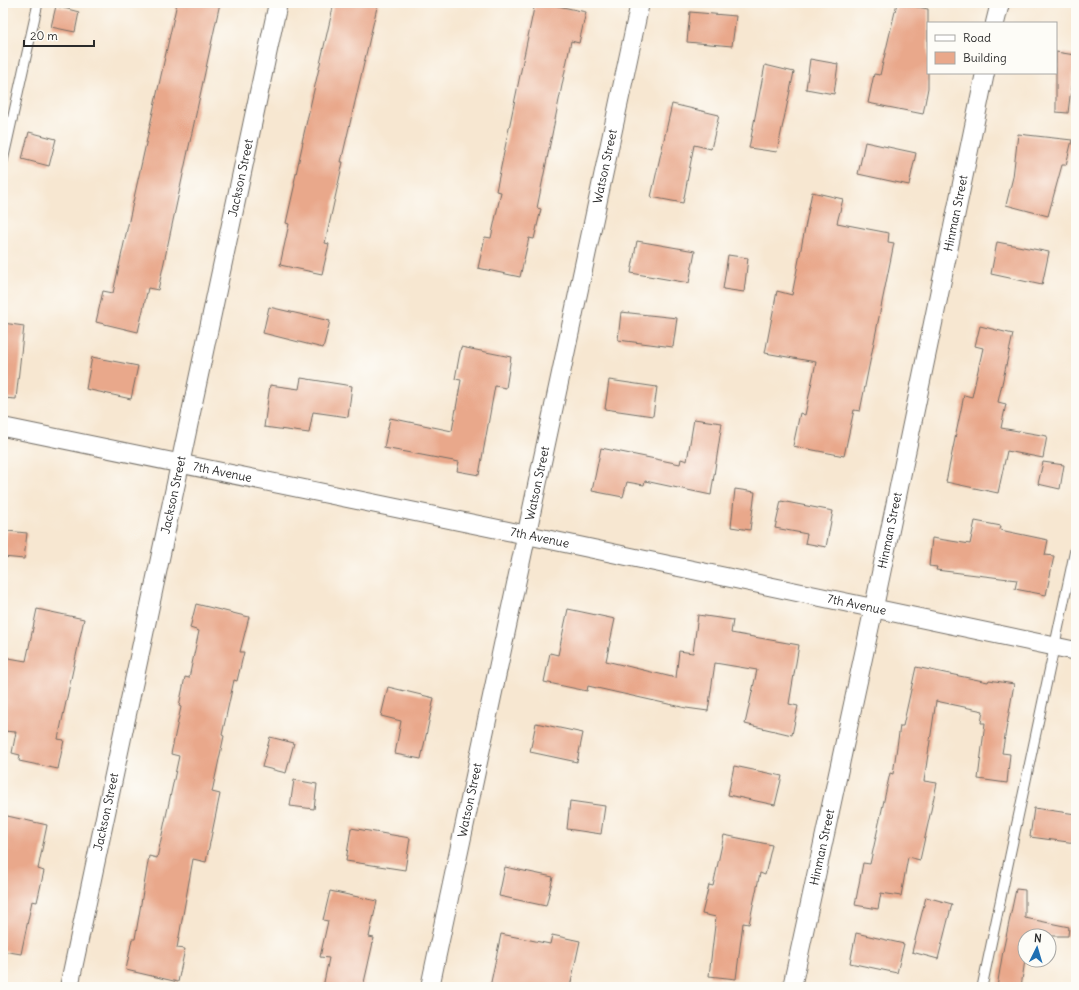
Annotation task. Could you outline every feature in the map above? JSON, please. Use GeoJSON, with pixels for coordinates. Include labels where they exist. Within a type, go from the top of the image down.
{"type":"FeatureCollection","features":[{"type":"Feature","properties":{"kind":"street","name":"Jackson Street"},"geometry":{"type":"LineString","coordinates":[[69,987],[278,3]]}},
{"type":"Feature","properties":{"kind":"street","name":"Watson Street"},"geometry":{"type":"LineString","coordinates":[[430,987],[528,535],[640,3]]}},
{"type":"Feature","properties":{"kind":"street"},"geometry":{"type":"LineString","coordinates":[[996,22],[1000,3]]}},
{"type":"Feature","properties":{"kind":"street","name":"Hinman Street"},"geometry":{"type":"LineString","coordinates":[[792,987],[874,607],[985,74]]}},
{"type":"Feature","properties":{"kind":"street","name":"7th Avenue"},"geometry":{"type":"LineString","coordinates":[[3,427],[874,607],[1076,651]]}},
{"type":"Feature","properties":{"kind":"lane"},"geometry":{"type":"LineString","coordinates":[[3,162],[38,3]]}},
{"type":"Feature","properties":{"kind":"lane"},"geometry":{"type":"LineString","coordinates":[[982,987],[1076,545]]}},
{"type":"Feature","properties":{"kind":"building"},"geometry":{"type":"Polygon","coordinates":[[[177,3],[220,3],[158,290],[148,288],[138,332],[96,322],[103,291],[113,293],[177,3]]]}},
{"type":"Feature","properties":{"kind":"building"},"geometry":{"type":"Polygon","coordinates":[[[334,3],[378,3],[341,162],[343,162],[325,243],[329,244],[322,274],[280,265],[289,224],[286,223],[302,142],[334,3]]]}},
{"type":"Feature","properties":{"kind":"building"},"geometry":{"type":"Polygon","coordinates":[[[535,3],[544,3],[586,12],[579,43],[571,41],[537,208],[541,209],[534,239],[529,238],[520,277],[478,268],[485,237],[491,238],[501,192],[496,191],[535,3]]]}},
{"type":"Feature","properties":{"kind":"building"},"geometry":{"type":"Polygon","coordinates":[[[897,3],[928,9],[928,88],[923,114],[868,103],[874,74],[880,75],[897,3]]]}},
{"type":"Feature","properties":{"kind":"building"},"geometry":{"type":"Polygon","coordinates":[[[56,6],[79,12],[75,32],[51,27],[56,6]]]}},
{"type":"Feature","properties":{"kind":"building"},"geometry":{"type":"Polygon","coordinates":[[[690,12],[736,16],[732,46],[687,42],[690,12]]]}},
{"type":"Feature","properties":{"kind":"building"},"geometry":{"type":"Polygon","coordinates":[[[1057,52],[1075,55],[1068,113],[1056,112],[1057,52]]]}},
{"type":"Feature","properties":{"kind":"building"},"geometry":{"type":"Polygon","coordinates":[[[810,59],[838,64],[834,94],[806,89],[810,59]]]}},
{"type":"Feature","properties":{"kind":"building"},"geometry":{"type":"Polygon","coordinates":[[[765,65],[794,72],[777,152],[749,148],[765,65]]]}},
{"type":"Feature","properties":{"kind":"building"},"geometry":{"type":"Polygon","coordinates":[[[672,104],[719,115],[711,149],[694,145],[683,203],[651,197],[672,104]]]}},
{"type":"Feature","properties":{"kind":"building"},"geometry":{"type":"Polygon","coordinates":[[[29,132],[56,139],[49,166],[22,159],[29,132]]]}},
{"type":"Feature","properties":{"kind":"building"},"geometry":{"type":"Polygon","coordinates":[[[1018,134],[1072,140],[1066,165],[1062,165],[1048,216],[1006,205],[1013,177],[1018,134]]]}},
{"type":"Feature","properties":{"kind":"building"},"geometry":{"type":"Polygon","coordinates":[[[865,142],[916,153],[909,185],[858,174],[865,142]]]}},
{"type":"Feature","properties":{"kind":"building"},"geometry":{"type":"Polygon","coordinates":[[[812,192],[843,199],[837,223],[889,233],[888,242],[894,243],[860,411],[854,410],[844,456],[793,446],[800,413],[805,415],[816,362],[765,353],[777,291],[792,295],[812,192]]]}},
{"type":"Feature","properties":{"kind":"building"},"geometry":{"type":"Polygon","coordinates":[[[637,241],[695,251],[689,283],[631,273],[637,241]]]}},
{"type":"Feature","properties":{"kind":"building"},"geometry":{"type":"Polygon","coordinates":[[[997,242],[1049,252],[1042,285],[991,274],[997,242]]]}},
{"type":"Feature","properties":{"kind":"building"},"geometry":{"type":"Polygon","coordinates":[[[728,255],[748,258],[744,292],[723,289],[728,255]]]}},
{"type":"Feature","properties":{"kind":"building"},"geometry":{"type":"Polygon","coordinates":[[[269,307],[330,321],[323,348],[263,333],[269,307]]]}},
{"type":"Feature","properties":{"kind":"building"},"geometry":{"type":"Polygon","coordinates":[[[621,312],[677,318],[673,347],[618,340],[621,312]]]}},
{"type":"Feature","properties":{"kind":"building"},"geometry":{"type":"Polygon","coordinates":[[[3,323],[24,326],[16,399],[3,398],[3,323]]]}},
{"type":"Feature","properties":{"kind":"building"},"geometry":{"type":"Polygon","coordinates":[[[980,326],[1013,334],[998,402],[1006,404],[1001,428],[1047,436],[1043,458],[1007,451],[998,493],[946,482],[964,395],[972,397],[983,348],[975,346],[980,326]]]}},
{"type":"Feature","properties":{"kind":"building"},"geometry":{"type":"Polygon","coordinates":[[[461,347],[511,357],[506,388],[495,386],[479,475],[457,471],[459,462],[384,448],[390,418],[452,431],[461,380],[455,379],[461,347]]]}},
{"type":"Feature","properties":{"kind":"building"},"geometry":{"type":"Polygon","coordinates":[[[92,357],[138,366],[131,399],[86,389],[92,357]]]}},
{"type":"Feature","properties":{"kind":"building"},"geometry":{"type":"Polygon","coordinates":[[[301,378],[352,386],[348,417],[313,412],[309,433],[264,427],[270,385],[299,389],[301,378]]]}},
{"type":"Feature","properties":{"kind":"building"},"geometry":{"type":"Polygon","coordinates":[[[609,380],[657,387],[653,416],[605,409],[609,380]]]}},
{"type":"Feature","properties":{"kind":"building"},"geometry":{"type":"Polygon","coordinates":[[[694,419],[722,423],[711,495],[645,481],[644,485],[627,482],[623,497],[592,491],[601,448],[680,464],[681,459],[687,461],[694,419]]]}},
{"type":"Feature","properties":{"kind":"building"},"geometry":{"type":"Polygon","coordinates":[[[1043,462],[1064,465],[1060,489],[1038,484],[1043,462]]]}},
{"type":"Feature","properties":{"kind":"building"},"geometry":{"type":"Polygon","coordinates":[[[735,489],[755,492],[750,530],[731,527],[735,489]]]}},
{"type":"Feature","properties":{"kind":"building"},"geometry":{"type":"Polygon","coordinates":[[[781,501],[833,511],[826,547],[805,543],[807,534],[775,528],[781,501]]]}},
{"type":"Feature","properties":{"kind":"building"},"geometry":{"type":"Polygon","coordinates":[[[975,521],[1001,526],[1000,530],[1048,540],[1045,555],[1054,556],[1046,595],[1015,589],[1017,580],[936,570],[937,567],[929,566],[932,538],[970,544],[975,521]]]}},
{"type":"Feature","properties":{"kind":"building"},"geometry":{"type":"Polygon","coordinates":[[[7,531],[27,533],[24,559],[3,557],[7,531]]]}},
{"type":"Feature","properties":{"kind":"building"},"geometry":{"type":"Polygon","coordinates":[[[196,604],[249,617],[240,652],[244,652],[237,681],[234,680],[222,735],[224,736],[212,792],[220,794],[206,862],[193,859],[177,948],[185,949],[178,982],[126,970],[132,939],[135,939],[149,856],[157,858],[179,756],[171,754],[181,707],[179,706],[185,677],[189,678],[199,631],[190,628],[196,604]]]}},
{"type":"Feature","properties":{"kind":"building"},"geometry":{"type":"Polygon","coordinates":[[[37,609],[84,619],[58,739],[64,740],[58,769],[19,761],[20,755],[12,753],[16,732],[3,731],[3,657],[26,661],[37,609]]]}},
{"type":"Feature","properties":{"kind":"building"},"geometry":{"type":"Polygon","coordinates":[[[568,609],[615,619],[606,661],[676,678],[679,651],[693,653],[698,615],[733,620],[731,633],[799,645],[789,704],[798,706],[792,735],[745,724],[757,670],[715,663],[708,711],[686,708],[588,686],[587,691],[544,682],[550,653],[558,655],[568,609]]]}},
{"type":"Feature","properties":{"kind":"building"},"geometry":{"type":"Polygon","coordinates":[[[916,667],[988,682],[989,680],[1014,684],[1002,753],[1010,754],[1007,783],[978,779],[985,723],[981,723],[983,711],[936,701],[924,781],[937,783],[920,860],[908,857],[901,896],[881,893],[878,909],[855,905],[863,863],[870,864],[890,773],[893,774],[900,726],[903,726],[916,667]]]}},
{"type":"Feature","properties":{"kind":"building"},"geometry":{"type":"Polygon","coordinates":[[[388,687],[434,698],[421,759],[395,754],[401,721],[381,716],[388,687]]]}},
{"type":"Feature","properties":{"kind":"building"},"geometry":{"type":"Polygon","coordinates":[[[536,723],[583,733],[577,762],[530,752],[536,723]]]}},
{"type":"Feature","properties":{"kind":"building"},"geometry":{"type":"Polygon","coordinates":[[[270,737],[294,743],[286,773],[262,767],[270,737]]]}},
{"type":"Feature","properties":{"kind":"building"},"geometry":{"type":"Polygon","coordinates":[[[734,766],[782,776],[775,805],[728,795],[734,766]]]}},
{"type":"Feature","properties":{"kind":"building"},"geometry":{"type":"Polygon","coordinates":[[[294,780],[317,784],[314,809],[290,806],[294,780]]]}},
{"type":"Feature","properties":{"kind":"building"},"geometry":{"type":"Polygon","coordinates":[[[570,801],[605,806],[601,834],[567,829],[570,801]]]}},
{"type":"Feature","properties":{"kind":"building"},"geometry":{"type":"Polygon","coordinates":[[[1034,808],[1076,814],[1076,843],[1030,837],[1034,808]]]}},
{"type":"Feature","properties":{"kind":"building"},"geometry":{"type":"Polygon","coordinates":[[[3,815],[47,825],[38,869],[44,871],[37,902],[32,901],[21,954],[3,951],[3,815]]]}},
{"type":"Feature","properties":{"kind":"building"},"geometry":{"type":"Polygon","coordinates":[[[351,828],[410,838],[405,870],[346,861],[351,828]]]}},
{"type":"Feature","properties":{"kind":"building"},"geometry":{"type":"Polygon","coordinates":[[[724,835],[772,845],[765,875],[760,873],[749,924],[743,923],[736,979],[709,976],[716,917],[702,914],[709,885],[713,886],[724,835]]]}},
{"type":"Feature","properties":{"kind":"building"},"geometry":{"type":"Polygon","coordinates":[[[505,867],[553,877],[546,906],[499,896],[505,867]]]}},
{"type":"Feature","properties":{"kind":"building"},"geometry":{"type":"Polygon","coordinates":[[[1016,889],[1025,890],[1025,918],[1069,927],[1068,936],[1057,936],[1057,928],[1017,928],[1017,968],[1024,968],[1021,987],[997,987],[1016,889]]]}},
{"type":"Feature","properties":{"kind":"building"},"geometry":{"type":"Polygon","coordinates":[[[330,891],[377,901],[369,937],[374,938],[363,987],[323,987],[329,958],[320,957],[328,921],[323,920],[330,891]]]}},
{"type":"Feature","properties":{"kind":"building"},"geometry":{"type":"Polygon","coordinates":[[[926,897],[952,904],[938,959],[912,952],[926,897]]]}},
{"type":"Feature","properties":{"kind":"building"},"geometry":{"type":"Polygon","coordinates":[[[856,933],[904,944],[897,973],[850,963],[856,933]]]}},
{"type":"Feature","properties":{"kind":"building"},"geometry":{"type":"Polygon","coordinates":[[[501,934],[550,944],[552,935],[580,941],[570,987],[490,987],[501,934]]]}}]}
